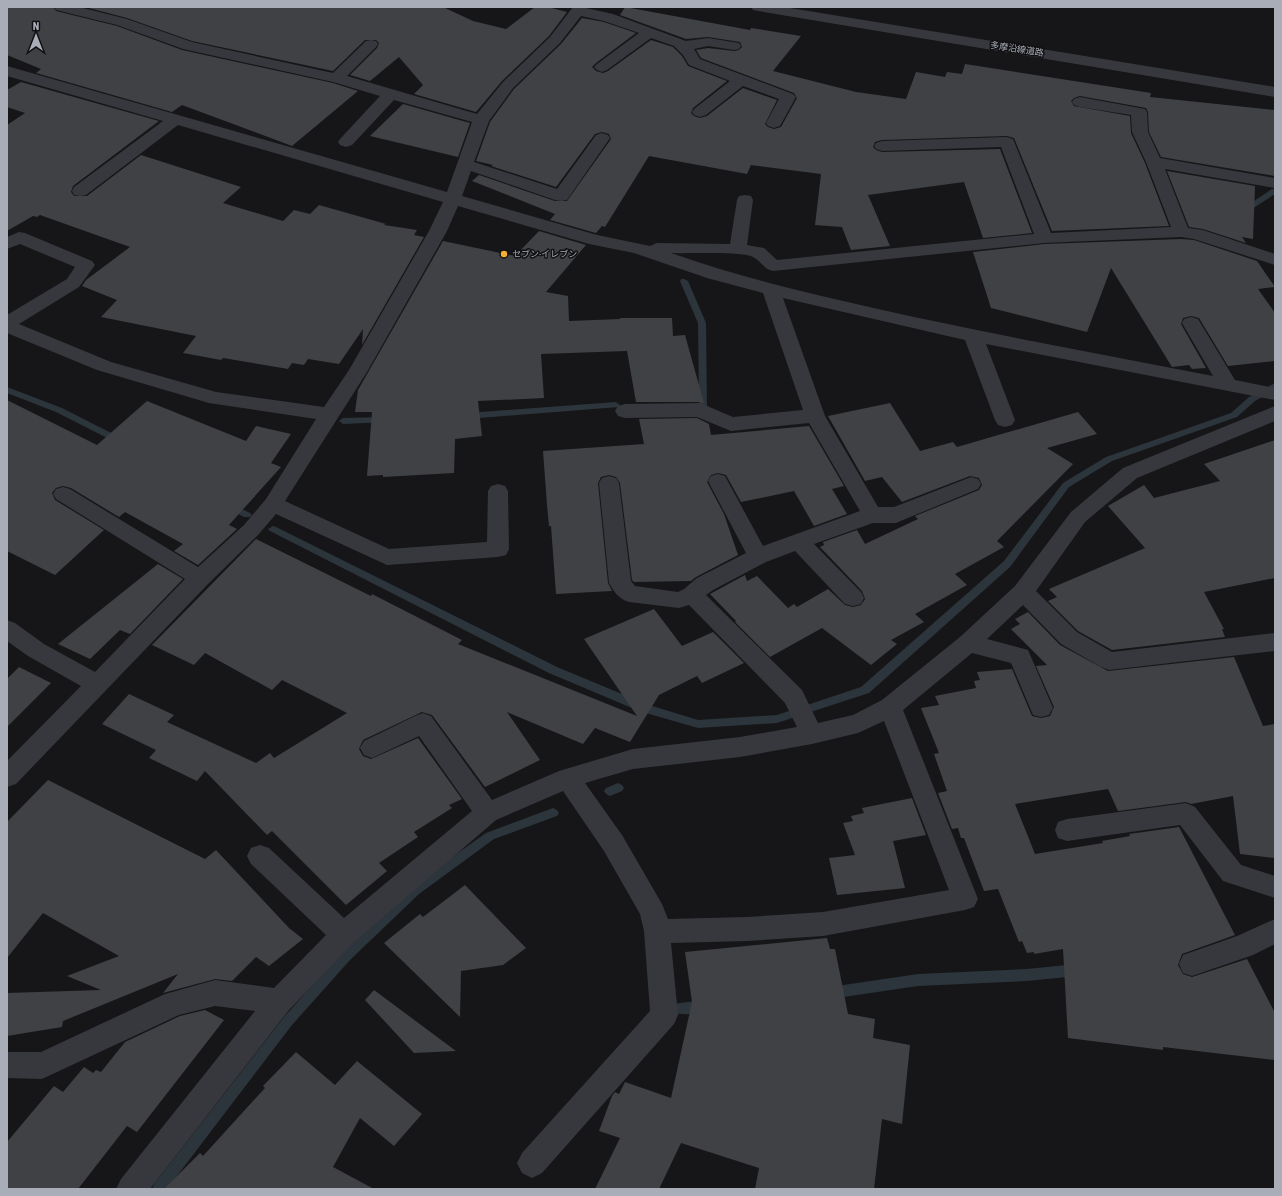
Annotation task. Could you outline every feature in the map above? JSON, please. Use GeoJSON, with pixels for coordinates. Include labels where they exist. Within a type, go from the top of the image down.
{"type":"FeatureCollection","features":[{"type":"Feature","properties":{"kind":"street"},"geometry":{"type":"LineString","coordinates":[[61,7],[122,22],[188,46],[336,78],[481,120]]}},
{"type":"Feature","properties":{"kind":"street","name":"多摩沿線道路"},"geometry":{"type":"LineString","coordinates":[[758,7],[1275,92]]}},
{"type":"Feature","properties":{"kind":"street"},"geometry":{"type":"LineString","coordinates":[[7,778],[200,578],[250,530],[273,504],[357,372],[438,231],[453,198],[481,120],[508,85],[555,40],[578,9],[608,17],[650,32],[682,46],[690,53],[694,62],[788,97],[774,123]]}},
{"type":"Feature","properties":{"kind":"street"},"geometry":{"type":"LineString","coordinates":[[602,67],[650,32]]}},
{"type":"Feature","properties":{"kind":"street"},"geometry":{"type":"LineString","coordinates":[[682,46],[708,42],[734,46]]}},
{"type":"Feature","properties":{"kind":"street"},"geometry":{"type":"LineString","coordinates":[[336,78],[371,44]]}},
{"type":"Feature","properties":{"kind":"street"},"geometry":{"type":"LineString","coordinates":[[7,71],[595,240],[638,248],[712,274],[973,336],[1275,394]]}},
{"type":"Feature","properties":{"kind":"street"},"geometry":{"type":"LineString","coordinates":[[700,112],[742,80]]}},
{"type":"Feature","properties":{"kind":"street"},"geometry":{"type":"LineString","coordinates":[[346,142],[390,93]]}},
{"type":"Feature","properties":{"kind":"street"},"geometry":{"type":"LineString","coordinates":[[1080,102],[1139,112],[1140,132],[1154,162],[1181,232]]}},
{"type":"Feature","properties":{"kind":"street"},"geometry":{"type":"LineString","coordinates":[[80,191],[176,119]]}},
{"type":"Feature","properties":{"kind":"street"},"geometry":{"type":"LineString","coordinates":[[465,164],[561,196],[602,138]]}},
{"type":"Feature","properties":{"kind":"street"},"geometry":{"type":"LineString","coordinates":[[882,146],[1006,142],[1044,238]]}},
{"type":"Feature","properties":{"kind":"street"},"geometry":{"type":"LineString","coordinates":[[1154,162],[1275,182]]}},
{"type":"Feature","properties":{"kind":"street"},"geometry":{"type":"LineString","coordinates":[[738,249],[745,200]]}},
{"type":"Feature","properties":{"kind":"street"},"geometry":{"type":"LineString","coordinates":[[638,248],[738,249],[758,252],[773,266],[1044,238],[1181,232],[1197,234],[1275,260]]}},
{"type":"Feature","properties":{"kind":"street"},"geometry":{"type":"LineString","coordinates":[[7,244],[19,236],[86,265],[73,282],[7,324]]}},
{"type":"Feature","properties":{"kind":"street"},"geometry":{"type":"LineString","coordinates":[[771,289],[815,416],[872,515]]}},
{"type":"Feature","properties":{"kind":"street"},"geometry":{"type":"LineString","coordinates":[[1191,323],[1228,385]]}},
{"type":"Feature","properties":{"kind":"street"},"geometry":{"type":"LineString","coordinates":[[7,324],[104,366],[216,398],[329,414]]}},
{"type":"Feature","properties":{"kind":"street"},"geometry":{"type":"LineString","coordinates":[[973,336],[1005,420]]}},
{"type":"Feature","properties":{"kind":"street"},"geometry":{"type":"LineString","coordinates":[[625,411],[700,410],[730,424],[815,416]]}},
{"type":"Feature","properties":{"kind":"street"},"geometry":{"type":"LineString","coordinates":[[131,1189],[279,1001],[344,935],[487,813],[568,778],[633,758],[740,747],[812,734],[858,723],[890,708],[968,644],[1023,592],[1078,517],[1130,473],[1275,413]]}},
{"type":"Feature","properties":{"kind":"street"},"geometry":{"type":"LineString","coordinates":[[718,481],[758,556]]}},
{"type":"Feature","properties":{"kind":"street"},"geometry":{"type":"LineString","coordinates":[[610,482],[620,583],[629,594],[679,600],[692,595],[705,584],[758,556],[872,515],[896,515],[971,484]]}},
{"type":"Feature","properties":{"kind":"street"},"geometry":{"type":"LineString","coordinates":[[273,504],[387,557],[498,548],[498,491]]}},
{"type":"Feature","properties":{"kind":"street"},"geometry":{"type":"LineString","coordinates":[[63,494],[200,578]]}},
{"type":"Feature","properties":{"kind":"street"},"geometry":{"type":"LineString","coordinates":[[799,542],[853,598]]}},
{"type":"Feature","properties":{"kind":"street"},"geometry":{"type":"LineString","coordinates":[[1023,592],[1069,638],[1109,661],[1275,642]]}},
{"type":"Feature","properties":{"kind":"street"},"geometry":{"type":"LineString","coordinates":[[692,595],[794,697],[812,734]]}},
{"type":"Feature","properties":{"kind":"street"},"geometry":{"type":"LineString","coordinates":[[7,629],[36,650],[97,684]]}},
{"type":"Feature","properties":{"kind":"street"},"geometry":{"type":"LineString","coordinates":[[968,644],[1020,656],[1041,708]]}},
{"type":"Feature","properties":{"kind":"street"},"geometry":{"type":"LineString","coordinates":[[657,930],[747,929],[823,924],[965,898],[890,708]]}},
{"type":"Feature","properties":{"kind":"street"},"geometry":{"type":"LineString","coordinates":[[372,748],[423,723],[487,813]]}},
{"type":"Feature","properties":{"kind":"street"},"geometry":{"type":"LineString","coordinates":[[532,1163],[664,1015],[657,930],[653,912],[613,843],[568,778]]}},
{"type":"Feature","properties":{"kind":"street"},"geometry":{"type":"LineString","coordinates":[[1067,830],[1186,814],[1232,873],[1275,887]]}},
{"type":"Feature","properties":{"kind":"street"},"geometry":{"type":"LineString","coordinates":[[260,856],[344,935]]}},
{"type":"Feature","properties":{"kind":"street"},"geometry":{"type":"LineString","coordinates":[[1192,964],[1244,946],[1275,931]]}},
{"type":"Feature","properties":{"kind":"street"},"geometry":{"type":"LineString","coordinates":[[7,1065],[42,1066],[175,1003],[215,993],[279,1001]]}},
{"type":"Feature","properties":{"kind":"building"},"geometry":{"type":"Polygon","coordinates":[[[7,7],[53,7],[56,11],[117,26],[182,50],[333,83],[358,91],[292,146],[182,105],[172,112],[36,73],[41,69],[7,55],[7,7]]]}},
{"type":"Feature","properties":{"kind":"building"},"geometry":{"type":"Polygon","coordinates":[[[85,7],[443,7],[473,21],[506,29],[535,7],[548,7],[567,12],[549,36],[502,81],[476,112],[414,94],[423,85],[399,57],[370,81],[350,75],[377,48],[379,43],[376,40],[365,40],[333,71],[192,41],[127,18],[85,7]]]}},
{"type":"Feature","properties":{"kind":"building"},"geometry":{"type":"Polygon","coordinates":[[[625,7],[750,30],[751,28],[801,36],[773,71],[856,92],[906,99],[916,72],[945,77],[947,72],[962,74],[965,64],[1151,93],[1150,97],[1275,110],[1275,176],[1161,157],[1149,132],[1148,112],[1146,108],[1080,96],[1071,101],[1074,106],[1130,116],[1131,133],[1145,163],[1169,226],[1052,231],[1014,138],[1007,136],[882,140],[875,142],[873,147],[882,152],[1000,149],[1032,233],[983,238],[964,182],[868,195],[890,246],[851,250],[842,227],[815,225],[821,174],[751,165],[747,174],[649,156],[605,227],[602,226],[596,233],[550,220],[555,214],[472,181],[479,175],[555,201],[567,201],[611,139],[609,134],[602,132],[595,134],[556,187],[491,166],[493,165],[476,161],[490,122],[514,89],[561,44],[582,18],[604,22],[636,33],[596,63],[592,67],[596,71],[603,73],[608,71],[651,40],[673,47],[682,56],[688,66],[727,81],[693,108],[691,113],[694,116],[700,118],[707,116],[743,88],[777,100],[765,124],[774,129],[781,127],[797,98],[794,93],[701,58],[696,50],[708,48],[734,51],[739,50],[742,47],[740,42],[708,37],[686,39],[620,15],[625,7]]]}},
{"type":"Feature","properties":{"kind":"building"},"geometry":{"type":"Polygon","coordinates":[[[21,82],[159,121],[73,186],[71,192],[74,196],[87,196],[141,155],[241,187],[223,203],[283,221],[294,210],[310,214],[319,205],[386,224],[384,225],[417,230],[414,235],[424,237],[362,345],[363,329],[339,364],[308,359],[304,365],[292,363],[288,369],[183,353],[196,336],[101,317],[117,300],[82,286],[86,280],[130,247],[40,215],[37,217],[33,216],[7,231],[7,125],[25,113],[7,107],[7,90],[21,82]]]}},
{"type":"Feature","properties":{"kind":"building"},"geometry":{"type":"Polygon","coordinates":[[[403,104],[470,123],[458,157],[370,136],[403,104]]]}},
{"type":"Feature","properties":{"kind":"building"},"geometry":{"type":"Polygon","coordinates":[[[1167,171],[1255,186],[1253,239],[1242,237],[1246,243],[1203,229],[1189,227],[1167,171]]]}},
{"type":"Feature","properties":{"kind":"building"},"geometry":{"type":"Polygon","coordinates":[[[539,231],[586,245],[546,292],[568,296],[569,321],[620,318],[672,318],[673,336],[685,335],[704,403],[636,402],[627,351],[541,354],[544,398],[478,401],[482,436],[455,439],[454,473],[383,477],[383,475],[367,476],[372,412],[355,412],[358,390],[443,241],[515,256],[539,231]]]}},
{"type":"Feature","properties":{"kind":"building"},"geometry":{"type":"Polygon","coordinates":[[[1181,239],[1194,240],[1257,261],[1275,287],[1258,289],[1275,313],[1275,361],[1228,366],[1199,318],[1191,316],[1183,318],[1181,324],[1206,368],[1192,369],[1189,365],[1172,367],[1111,268],[1087,332],[991,308],[973,252],[1044,244],[1181,239]]]}},
{"type":"Feature","properties":{"kind":"building"},"geometry":{"type":"Polygon","coordinates":[[[7,400],[97,445],[147,401],[246,441],[256,426],[291,434],[271,463],[281,467],[229,525],[237,529],[198,565],[174,551],[183,544],[125,512],[119,517],[71,488],[63,486],[56,488],[52,493],[55,500],[104,530],[55,575],[7,551],[7,400]]]}},
{"type":"Feature","properties":{"kind":"building"},"geometry":{"type":"Polygon","coordinates":[[[890,403],[920,451],[953,442],[957,447],[1078,412],[1097,434],[1047,448],[1073,464],[997,541],[1004,547],[955,574],[967,585],[915,614],[924,622],[891,640],[897,644],[871,665],[822,628],[770,657],[735,622],[736,621],[710,594],[745,575],[747,581],[757,576],[788,608],[794,604],[797,607],[828,589],[845,605],[853,607],[861,605],[865,599],[862,591],[820,547],[824,545],[823,542],[857,530],[865,544],[918,519],[915,516],[979,490],[982,485],[979,478],[970,476],[902,502],[882,477],[865,481],[828,416],[890,403]]]}},
{"type":"Feature","properties":{"kind":"building"},"geometry":{"type":"Polygon","coordinates":[[[697,418],[709,424],[711,435],[809,426],[844,486],[832,489],[847,514],[814,526],[794,491],[741,502],[726,475],[718,473],[711,475],[707,482],[724,514],[738,555],[691,581],[634,582],[632,580],[620,483],[616,477],[609,475],[601,477],[598,483],[608,583],[612,591],[556,594],[543,451],[644,444],[639,419],[697,418]]]}},
{"type":"Feature","properties":{"kind":"building"},"geometry":{"type":"Polygon","coordinates":[[[1275,440],[1275,578],[1204,592],[1224,629],[1222,629],[1225,637],[1112,650],[1078,631],[1048,601],[1057,597],[1049,589],[1145,548],[1108,506],[1144,485],[1154,498],[1220,481],[1204,464],[1275,440]]]}},
{"type":"Feature","properties":{"kind":"building"},"geometry":{"type":"Polygon","coordinates":[[[256,539],[371,596],[372,594],[462,640],[458,644],[637,716],[584,639],[654,609],[682,646],[713,632],[744,663],[702,683],[697,676],[659,695],[630,742],[595,728],[583,744],[507,712],[540,760],[485,787],[432,715],[422,712],[363,740],[359,749],[363,756],[371,759],[418,738],[462,799],[449,805],[452,808],[414,832],[418,837],[379,863],[387,871],[346,905],[272,831],[267,835],[205,771],[197,781],[149,758],[156,750],[102,724],[129,694],[174,715],[167,722],[256,763],[270,753],[274,758],[347,713],[282,680],[272,690],[205,653],[194,665],[152,645],[256,539]]]}},
{"type":"Feature","properties":{"kind":"building"},"geometry":{"type":"Polygon","coordinates":[[[158,564],[183,579],[130,634],[120,630],[90,659],[58,644],[158,564]]]}},
{"type":"Feature","properties":{"kind":"building"},"geometry":{"type":"Polygon","coordinates":[[[1028,612],[1060,645],[1108,671],[1234,657],[1263,726],[1275,724],[1275,858],[1240,854],[1233,796],[1191,804],[1186,802],[1118,811],[1108,789],[1015,804],[1035,854],[1103,843],[1102,841],[1130,836],[1129,834],[1179,827],[1235,935],[1182,954],[1178,965],[1183,974],[1192,977],[1247,959],[1275,1013],[1275,1060],[1163,1047],[1163,1050],[1068,1038],[1063,949],[1034,954],[1034,952],[1027,953],[1022,941],[1019,942],[998,889],[984,891],[964,838],[961,838],[958,828],[952,829],[938,793],[947,791],[934,754],[939,753],[921,708],[939,705],[935,696],[976,688],[974,681],[980,680],[977,672],[1012,669],[1032,716],[1041,718],[1050,716],[1054,707],[1036,666],[1047,665],[1011,629],[1020,624],[1015,619],[1028,612]]]}},
{"type":"Feature","properties":{"kind":"building"},"geometry":{"type":"Polygon","coordinates":[[[19,667],[51,683],[7,727],[7,679],[19,667]]]}},
{"type":"Feature","properties":{"kind":"building"},"geometry":{"type":"Polygon","coordinates":[[[48,780],[205,859],[216,850],[289,928],[303,939],[269,966],[256,957],[232,981],[215,979],[163,993],[178,974],[63,1021],[62,1027],[7,1036],[7,993],[101,990],[67,976],[119,956],[43,913],[7,958],[7,822],[48,780]]]}},
{"type":"Feature","properties":{"kind":"building"},"geometry":{"type":"Polygon","coordinates":[[[912,798],[926,835],[893,841],[905,888],[837,895],[829,858],[855,855],[843,823],[853,821],[851,816],[864,813],[862,808],[912,798]]]}},
{"type":"Feature","properties":{"kind":"building"},"geometry":{"type":"Polygon","coordinates":[[[465,885],[526,948],[503,965],[461,971],[460,1017],[384,943],[420,914],[423,917],[465,885]]]}},
{"type":"Feature","properties":{"kind":"building"},"geometry":{"type":"Polygon","coordinates":[[[827,938],[830,949],[835,949],[848,1014],[875,1019],[873,1038],[910,1045],[902,1124],[882,1119],[874,1189],[755,1189],[759,1168],[681,1143],[659,1189],[595,1189],[620,1138],[599,1131],[612,1096],[615,1092],[619,1094],[625,1082],[671,1098],[692,1002],[685,952],[827,938]]]}},
{"type":"Feature","properties":{"kind":"building"},"geometry":{"type":"Polygon","coordinates":[[[374,990],[456,1051],[414,1053],[365,1000],[374,990]]]}},
{"type":"Feature","properties":{"kind":"building"},"geometry":{"type":"Polygon","coordinates":[[[205,1010],[224,1020],[137,1132],[127,1126],[78,1189],[7,1189],[7,1142],[54,1086],[63,1092],[84,1067],[93,1073],[96,1070],[101,1072],[125,1042],[180,1016],[205,1010]]]}},
{"type":"Feature","properties":{"kind":"building"},"geometry":{"type":"Polygon","coordinates":[[[296,1052],[335,1085],[357,1061],[422,1114],[394,1146],[360,1118],[333,1167],[374,1189],[164,1189],[200,1153],[203,1156],[265,1088],[263,1086],[296,1052]]]}},
{"type":"Feature","properties":{"kind":"waterway"},"geometry":{"type":"LineString","coordinates":[[1243,211],[1275,191]]}},
{"type":"Feature","properties":{"kind":"waterway"},"geometry":{"type":"LineString","coordinates":[[684,281],[702,323],[703,407],[698,407]]}},
{"type":"Feature","properties":{"kind":"waterway"},"geometry":{"type":"LineString","coordinates":[[273,529],[553,670],[643,708],[698,724],[777,719],[865,690],[1007,564],[1066,485],[1109,459],[1234,415],[1252,399],[1275,386]]}},
{"type":"Feature","properties":{"kind":"waterway"},"geometry":{"type":"LineString","coordinates":[[7,390],[59,410],[120,441]]}},
{"type":"Feature","properties":{"kind":"waterway"},"geometry":{"type":"LineString","coordinates":[[467,416],[616,405]]}},
{"type":"Feature","properties":{"kind":"waterway"},"geometry":{"type":"LineString","coordinates":[[343,421],[385,420]]}},
{"type":"Feature","properties":{"kind":"waterway"},"geometry":{"type":"LineString","coordinates":[[230,506],[247,515]]}},
{"type":"Feature","properties":{"kind":"waterway"},"geometry":{"type":"LineString","coordinates":[[610,791],[618,788]]}},
{"type":"Feature","properties":{"kind":"waterway"},"geometry":{"type":"LineString","coordinates":[[159,1189],[288,1021],[346,956],[415,890],[490,836],[553,813]]}},
{"type":"Feature","properties":{"kind":"waterway"},"geometry":{"type":"LineString","coordinates":[[830,993],[918,980],[1027,975],[1077,970]]}},
{"type":"Feature","properties":{"kind":"waterway"},"geometry":{"type":"LineString","coordinates":[[677,1008],[703,1006]]}},
{"type":"Feature","properties":{"kind":"place","name":"セブン-イレブン"},"geometry":{"type":"Point","coordinates":[504,254]}}]}
